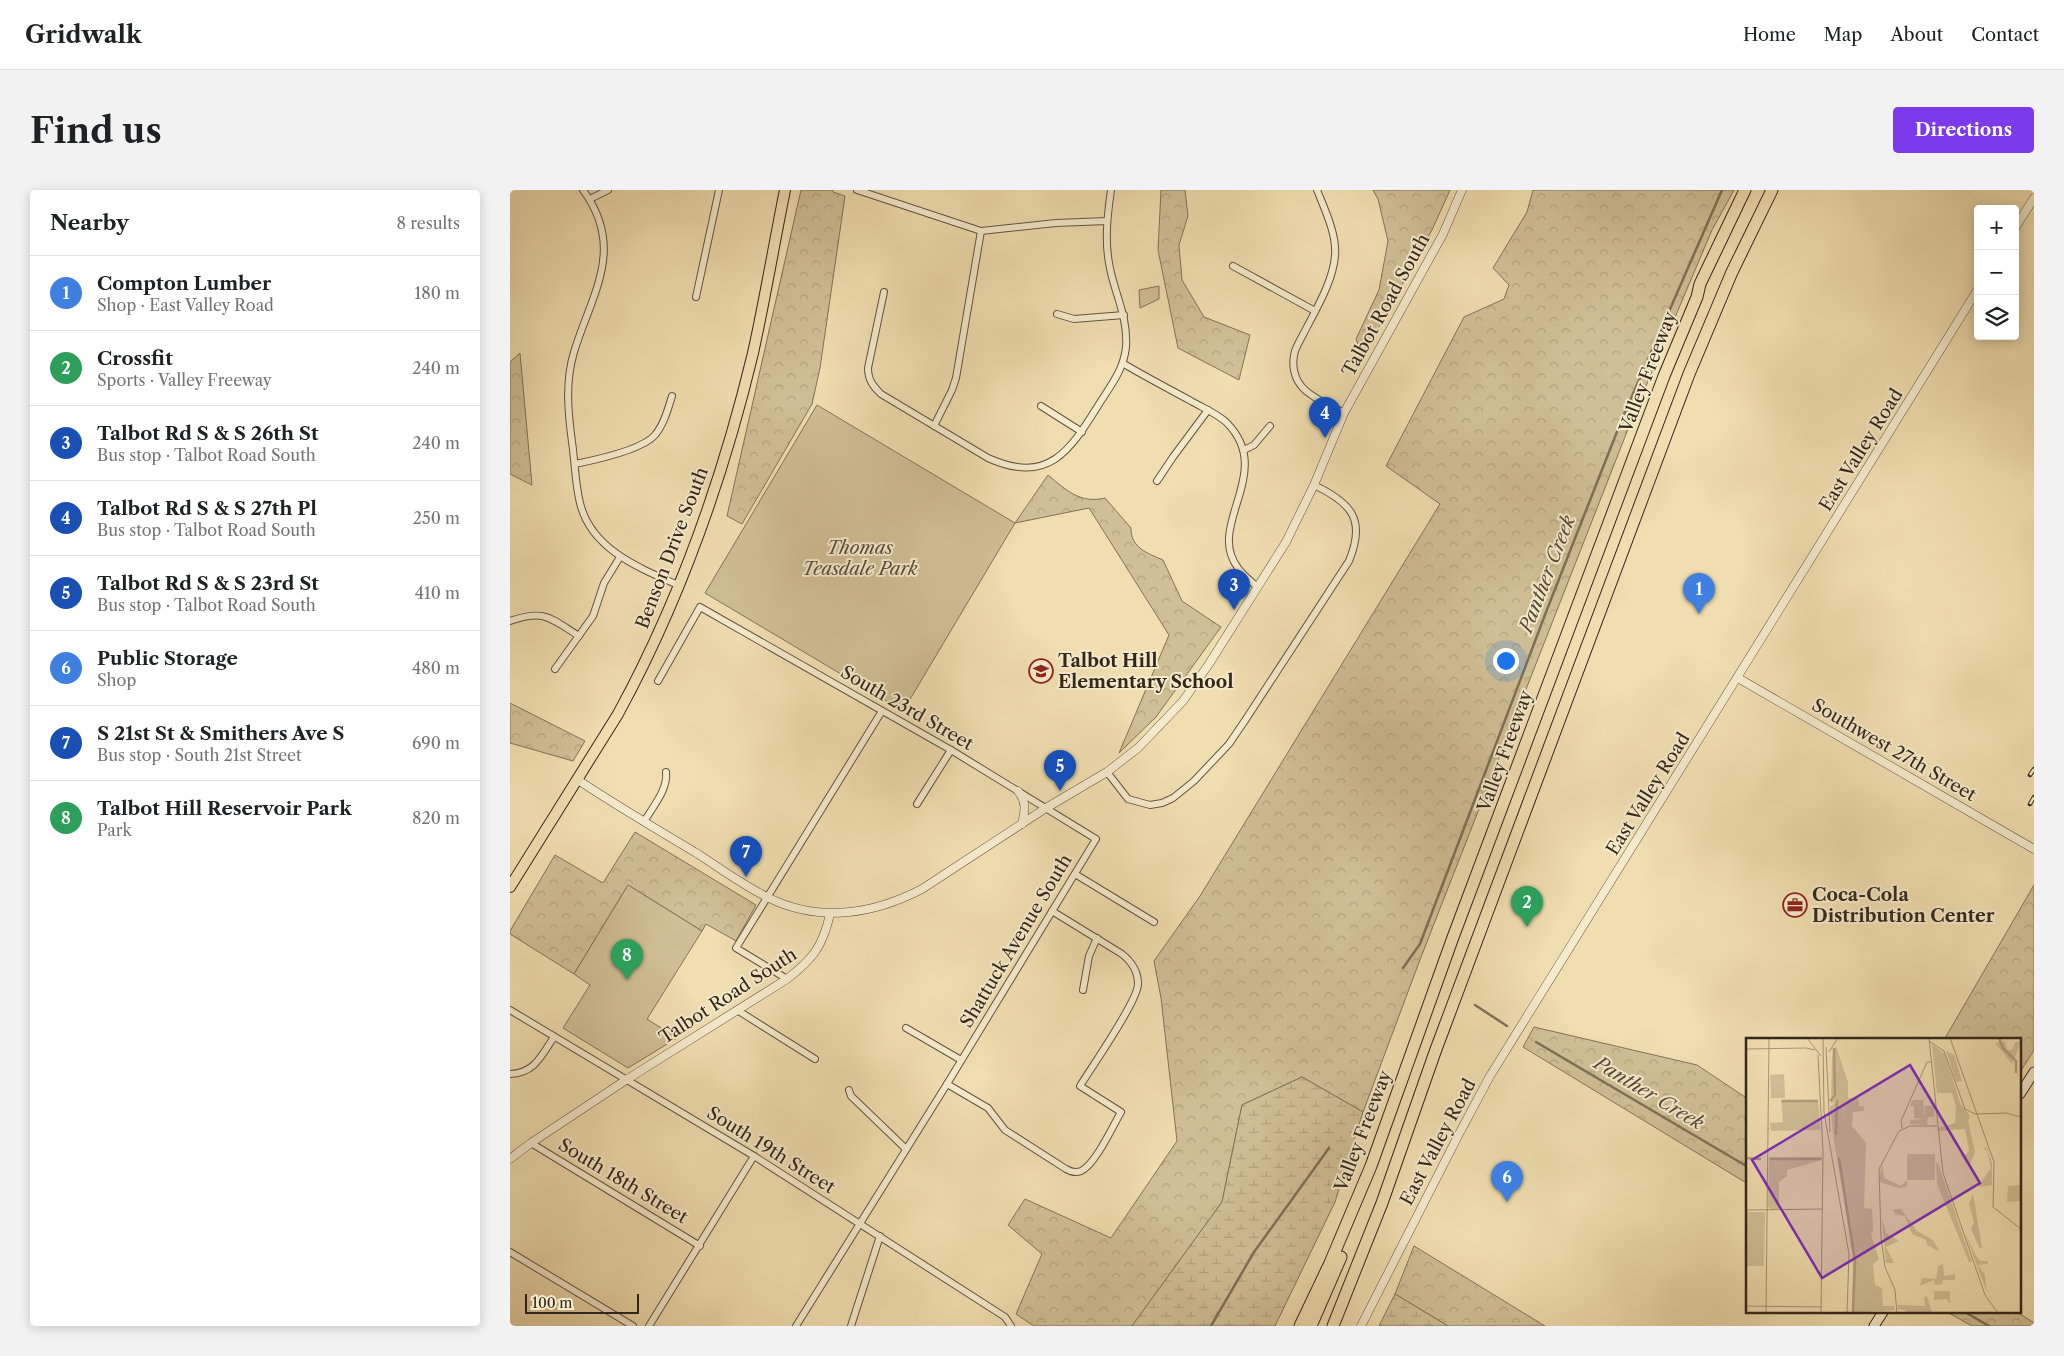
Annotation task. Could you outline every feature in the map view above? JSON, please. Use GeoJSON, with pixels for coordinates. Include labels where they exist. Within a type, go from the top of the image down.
{"type":"FeatureCollection","features":[{"type":"Feature","properties":{"kind":"highway","name":"Valley Freeway"},"geometry":{"type":"LineString","coordinates":[[1300,1326],[1330,1263],[1370,1166],[1435,987],[1664,376],[1697,297],[1700,284],[1745,190]]}},
{"type":"Feature","properties":{"kind":"highway"},"geometry":{"type":"LineString","coordinates":[[1697,297],[1708,283],[1751,190]]}},
{"type":"Feature","properties":{"kind":"highway"},"geometry":{"type":"LineString","coordinates":[[1333,1326],[1382,1203],[1435,1052],[1689,374],[1736,264],[1772,190]]}},
{"type":"Feature","properties":{"kind":"highway"},"geometry":{"type":"LineString","coordinates":[[1311,1326],[1371,1179],[1370,1166]]}},
{"type":"Feature","properties":{"kind":"highway"},"geometry":{"type":"LineString","coordinates":[[1325,1326],[1342,1303]]}},
{"type":"Feature","properties":{"kind":"main road","name":"Benson Drive South"},"geometry":{"type":"LineString","coordinates":[[510,887],[578,780],[632,687],[678,585],[708,507],[734,425],[753,353],[785,190]]}},
{"type":"Feature","properties":{"kind":"main road"},"geometry":{"type":"LineString","coordinates":[[2022,1091],[2034,1072]]}},
{"type":"Feature","properties":{"kind":"main road"},"geometry":{"type":"LineString","coordinates":[[1874,1326],[1882,1314]]}},
{"type":"Feature","properties":{"kind":"street"},"geometry":{"type":"LineString","coordinates":[[583,190],[590,200],[602,230],[604,263],[600,282],[574,353],[568,378],[568,406],[580,503],[586,520],[596,534],[620,558],[678,585]]}},
{"type":"Feature","properties":{"kind":"street"},"geometry":{"type":"LineString","coordinates":[[590,200],[608,190]]}},
{"type":"Feature","properties":{"kind":"street"},"geometry":{"type":"LineString","coordinates":[[696,297],[719,190]]}},
{"type":"Feature","properties":{"kind":"street"},"geometry":{"type":"LineString","coordinates":[[858,190],[981,231],[1056,223],[1107,221]]}},
{"type":"Feature","properties":{"kind":"street"},"geometry":{"type":"LineString","coordinates":[[884,292],[868,368],[868,376],[873,386],[881,394],[988,458],[1011,466],[1037,467],[1048,464],[1066,452],[1082,432],[1124,364],[1126,338],[1124,316],[1106,247],[1111,190]]}},
{"type":"Feature","properties":{"kind":"street"},"geometry":{"type":"LineString","coordinates":[[1317,190],[1334,240],[1335,256],[1329,279],[1296,350],[1294,371],[1303,389],[1344,413]]}},
{"type":"Feature","properties":{"kind":"street","name":"Talbot Road South"},"geometry":{"type":"LineString","coordinates":[[510,1160],[531,1143],[626,1080],[787,979],[815,955],[826,932],[830,914],[864,911],[903,899],[922,889],[1046,808],[1107,772],[1138,748],[1183,701],[1209,664],[1286,542],[1314,485],[1344,413],[1442,234],[1462,190]]}},
{"type":"Feature","properties":{"kind":"street"},"geometry":{"type":"LineString","coordinates":[[2019,222],[2034,198]]}},
{"type":"Feature","properties":{"kind":"street"},"geometry":{"type":"LineString","coordinates":[[934,426],[956,378],[981,231]]}},
{"type":"Feature","properties":{"kind":"street"},"geometry":{"type":"LineString","coordinates":[[1233,266],[1315,312]]}},
{"type":"Feature","properties":{"kind":"street","name":"East Valley Road"},"geometry":{"type":"LineString","coordinates":[[1361,1326],[1490,1076],[1974,295]]}},
{"type":"Feature","properties":{"kind":"street"},"geometry":{"type":"LineString","coordinates":[[1057,314],[1074,319],[1124,316]]}},
{"type":"Feature","properties":{"kind":"street"},"geometry":{"type":"LineString","coordinates":[[1124,364],[1208,410],[1226,422],[1237,436],[1244,450],[1245,472],[1243,487],[1233,515],[1230,542],[1232,555],[1238,567],[1257,587]]}},
{"type":"Feature","properties":{"kind":"street"},"geometry":{"type":"LineString","coordinates":[[575,464],[606,457],[649,440],[660,426],[672,396]]}},
{"type":"Feature","properties":{"kind":"street"},"geometry":{"type":"LineString","coordinates":[[1041,406],[1082,432]]}},
{"type":"Feature","properties":{"kind":"street"},"geometry":{"type":"LineString","coordinates":[[1157,481],[1208,410]]}},
{"type":"Feature","properties":{"kind":"street"},"geometry":{"type":"LineString","coordinates":[[1244,450],[1254,445],[1266,434],[1270,426]]}},
{"type":"Feature","properties":{"kind":"street"},"geometry":{"type":"LineString","coordinates":[[1107,772],[1128,799],[1150,805],[1162,804],[1173,798],[1194,781],[1229,744],[1349,561],[1354,550],[1357,525],[1353,513],[1344,502],[1333,494],[1314,485]]}},
{"type":"Feature","properties":{"kind":"street"},"geometry":{"type":"LineString","coordinates":[[555,669],[593,616],[604,583],[620,558]]}},
{"type":"Feature","properties":{"kind":"street","name":"South 23rd Street"},"geometry":{"type":"LineString","coordinates":[[658,680],[700,607],[951,750],[1096,839]]}},
{"type":"Feature","properties":{"kind":"street"},"geometry":{"type":"LineString","coordinates":[[510,621],[529,615],[542,615],[579,636]]}},
{"type":"Feature","properties":{"kind":"street","name":"Southwest 27th Street"},"geometry":{"type":"LineString","coordinates":[[1738,678],[2034,849]]}},
{"type":"Feature","properties":{"kind":"street"},"geometry":{"type":"LineString","coordinates":[[787,979],[736,948],[882,711]]}},
{"type":"Feature","properties":{"kind":"street"},"geometry":{"type":"LineString","coordinates":[[917,804],[951,750]]}},
{"type":"Feature","properties":{"kind":"street"},"geometry":{"type":"LineString","coordinates":[[644,822],[663,789],[666,782],[666,772]]}},
{"type":"Feature","properties":{"kind":"street"},"geometry":{"type":"LineString","coordinates":[[578,780],[768,898],[791,906],[830,914]]}},
{"type":"Feature","properties":{"kind":"street"},"geometry":{"type":"LineString","coordinates":[[1018,791],[1024,798],[1026,810],[1022,824]]}},
{"type":"Feature","properties":{"kind":"street","name":"Shattuck Avenue South"},"geometry":{"type":"LineString","coordinates":[[796,1326],[947,1084],[1096,839]]}},
{"type":"Feature","properties":{"kind":"street"},"geometry":{"type":"LineString","coordinates":[[1075,874],[1154,922]]}},
{"type":"Feature","properties":{"kind":"street"},"geometry":{"type":"LineString","coordinates":[[947,1084],[988,1108],[1004,1130],[1066,1169],[1075,1172],[1082,1171],[1091,1163],[1121,1112],[1080,1086],[1136,995],[1138,985],[1135,969],[1130,960],[1052,911]]}},
{"type":"Feature","properties":{"kind":"street"},"geometry":{"type":"LineString","coordinates":[[1083,990],[1089,956],[1097,938]]}},
{"type":"Feature","properties":{"kind":"street","name":"South 19th Street"},"geometry":{"type":"LineString","coordinates":[[510,1010],[754,1156],[1005,1317],[1011,1324]]}},
{"type":"Feature","properties":{"kind":"street"},"geometry":{"type":"LineString","coordinates":[[737,1010],[815,1059]]}},
{"type":"Feature","properties":{"kind":"street"},"geometry":{"type":"LineString","coordinates":[[906,1028],[961,1060]]}},
{"type":"Feature","properties":{"kind":"street"},"geometry":{"type":"LineString","coordinates":[[510,1074],[522,1073],[534,1066],[554,1037]]}},
{"type":"Feature","properties":{"kind":"street"},"geometry":{"type":"LineString","coordinates":[[849,1090],[851,1096],[906,1149]]}},
{"type":"Feature","properties":{"kind":"street","name":"South 18th Street"},"geometry":{"type":"LineString","coordinates":[[531,1143],[700,1246]]}},
{"type":"Feature","properties":{"kind":"street"},"geometry":{"type":"LineString","coordinates":[[650,1326],[754,1156]]}},
{"type":"Feature","properties":{"kind":"street"},"geometry":{"type":"LineString","coordinates":[[851,1326],[880,1236]]}},
{"type":"Feature","properties":{"kind":"street"},"geometry":{"type":"LineString","coordinates":[[510,1252],[633,1326]]}},
{"type":"Feature","properties":{"kind":"green space"},"geometry":{"type":"Polygon","coordinates":[[[801,190],[833,190],[833,192],[845,196],[820,368],[812,404],[742,524],[727,516],[801,190]]]}},
{"type":"Feature","properties":{"kind":"green space"},"geometry":{"type":"Polygon","coordinates":[[[1161,190],[1185,190],[1188,216],[1179,245],[1182,280],[1204,317],[1250,335],[1239,380],[1178,348],[1158,250],[1161,190]]]}},
{"type":"Feature","properties":{"kind":"green space"},"geometry":{"type":"Polygon","coordinates":[[[1373,190],[1450,190],[1432,230],[1363,356],[1356,339],[1379,290],[1388,241],[1378,199],[1373,190]]]}},
{"type":"Feature","properties":{"kind":"green space"},"geometry":{"type":"Polygon","coordinates":[[[1533,190],[1734,190],[1712,230],[1632,419],[1421,957],[1363,1112],[1302,1077],[1242,1105],[1222,1202],[1132,1326],[1034,1326],[1016,1314],[1042,1254],[1008,1225],[1025,1199],[1111,1238],[1177,1141],[1161,998],[1154,961],[1200,896],[1440,504],[1386,466],[1464,317],[1504,299],[1509,285],[1493,268],[1527,212],[1533,190]]]}},
{"type":"Feature","properties":{"kind":"green space"},"geometry":{"type":"Polygon","coordinates":[[[1159,286],[1159,299],[1140,308],[1139,290],[1159,286]]]}},
{"type":"Feature","properties":{"kind":"green space"},"geometry":{"type":"Polygon","coordinates":[[[520,353],[532,485],[510,474],[510,362],[520,353]]]}},
{"type":"Feature","properties":{"kind":"green space","name":"Thomas Teasdale Park"},"geometry":{"type":"Polygon","coordinates":[[[817,405],[1015,523],[903,711],[705,593],[817,405]]]}},
{"type":"Feature","properties":{"kind":"green space"},"geometry":{"type":"Polygon","coordinates":[[[1048,475],[1067,490],[1081,497],[1088,499],[1105,498],[1131,528],[1137,545],[1146,552],[1163,560],[1182,601],[1221,627],[1156,717],[1119,753],[1169,635],[1089,508],[1015,523],[1048,475]]]}},
{"type":"Feature","properties":{"kind":"green space"},"geometry":{"type":"Polygon","coordinates":[[[510,703],[585,741],[573,761],[510,743],[510,703]]]}},
{"type":"Feature","properties":{"kind":"green space"},"geometry":{"type":"Polygon","coordinates":[[[635,832],[756,905],[736,941],[706,924],[702,931],[628,885],[574,974],[510,934],[555,855],[603,883],[635,832]]]}},
{"type":"Feature","properties":{"kind":"green space"},"geometry":{"type":"Polygon","coordinates":[[[628,885],[702,931],[647,1019],[677,1038],[628,1068],[563,1028],[590,985],[574,974],[628,885]]]}},
{"type":"Feature","properties":{"kind":"green space"},"geometry":{"type":"Polygon","coordinates":[[[2034,885],[2034,1050],[2022,1069],[2022,1038],[1945,1038],[2034,885]]]}},
{"type":"Feature","properties":{"kind":"green space"},"geometry":{"type":"Polygon","coordinates":[[[1534,1027],[1697,1065],[1746,1098],[1746,1183],[1523,1047],[1534,1027]]]}},
{"type":"Feature","properties":{"kind":"green space"},"geometry":{"type":"Polygon","coordinates":[[[1302,1077],[1363,1112],[1335,1202],[1275,1326],[1132,1326],[1222,1202],[1242,1105],[1302,1077]]]}},
{"type":"Feature","properties":{"kind":"green space"},"geometry":{"type":"Polygon","coordinates":[[[1414,1246],[1545,1326],[1448,1326],[1395,1294],[1414,1246]]]}},
{"type":"Feature","properties":{"kind":"green space"},"geometry":{"type":"Polygon","coordinates":[[[1395,1294],[1448,1326],[1379,1326],[1395,1294]]]}},
{"type":"Feature","properties":{"kind":"green space"},"geometry":{"type":"Polygon","coordinates":[[[1951,1314],[2020,1314],[2034,1323],[2034,1326],[1972,1326],[1951,1314]]]}},
{"type":"Feature","properties":{"kind":"waterway","name":"Panther Creek"},"geometry":{"type":"LineString","coordinates":[[1403,968],[1420,944],[1548,607],[1622,419],[1722,190]]}},
{"type":"Feature","properties":{"kind":"waterway","name":"Panther Creek"},"geometry":{"type":"LineString","coordinates":[[1475,1005],[1507,1026]]}},
{"type":"Feature","properties":{"kind":"waterway","name":"Panther Creek"},"geometry":{"type":"LineString","coordinates":[[1536,1042],[1746,1166]]}},
{"type":"Feature","properties":{"kind":"waterway"},"geometry":{"type":"LineString","coordinates":[[1211,1326],[1254,1252],[1329,1148]]}},
{"type":"Feature","properties":{"kind":"waterway","name":"Panther Creek"},"geometry":{"type":"LineString","coordinates":[[1968,1314],[1989,1326]]}},
{"type":"Feature","properties":{"kind":"railway"},"geometry":{"type":"LineString","coordinates":[[2030,775],[2034,769]]}},
{"type":"Feature","properties":{"kind":"railway"},"geometry":{"type":"LineString","coordinates":[[2030,804],[2034,797]]}},
{"type":"Feature","properties":{"kind":"place","name":"Talbot Rd S & S 27th Pl"},"geometry":{"type":"Point","coordinates":[1325,438]}},
{"type":"Feature","properties":{"kind":"place","name":"Talbot Rd S & S 26th St"},"geometry":{"type":"Point","coordinates":[1234,610]}},
{"type":"Feature","properties":{"kind":"place","name":"Compton Lumber"},"geometry":{"type":"Point","coordinates":[1699,614]}},
{"type":"Feature","properties":{"kind":"place","name":"Talbot Hill Elementary School"},"geometry":{"type":"Point","coordinates":[1041,671]}},
{"type":"Feature","properties":{"kind":"place","name":"Talbot Rd S & S 23rd St"},"geometry":{"type":"Point","coordinates":[1060,791]}},
{"type":"Feature","properties":{"kind":"place","name":"S 21st St & Smithers Ave S"},"geometry":{"type":"Point","coordinates":[746,877]}},
{"type":"Feature","properties":{"kind":"place","name":"Coca-Cola Distribution Center"},"geometry":{"type":"Point","coordinates":[1795,905]}},
{"type":"Feature","properties":{"kind":"place","name":"Crossfit"},"geometry":{"type":"Point","coordinates":[1527,927]}},
{"type":"Feature","properties":{"kind":"place","name":"Talbot Hill Reservoir Park"},"geometry":{"type":"Point","coordinates":[627,980]}},
{"type":"Feature","properties":{"kind":"place","name":"Public Storage"},"geometry":{"type":"Point","coordinates":[1507,1202]}}]}
